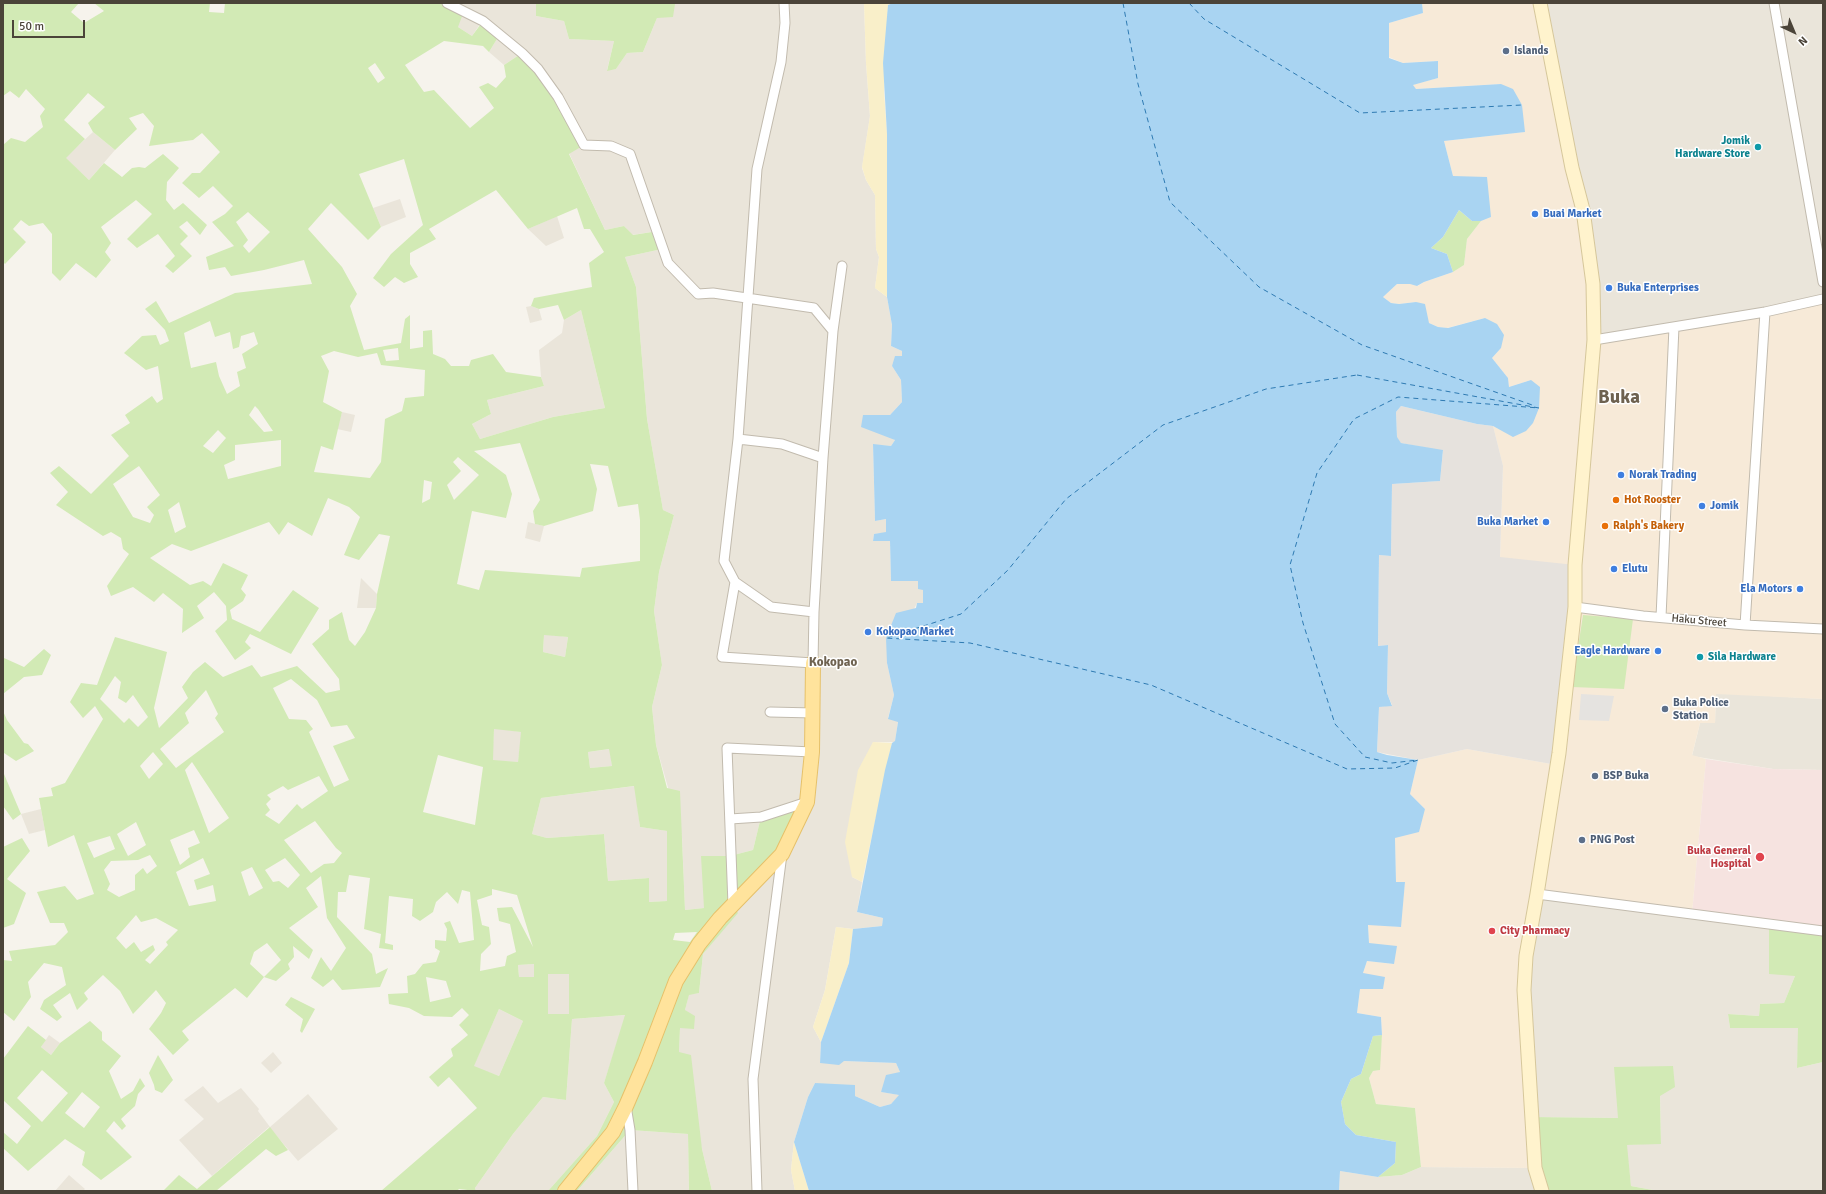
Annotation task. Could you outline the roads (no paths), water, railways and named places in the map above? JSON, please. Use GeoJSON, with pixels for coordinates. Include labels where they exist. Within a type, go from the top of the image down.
{"type":"FeatureCollection","features":[{"type":"Feature","properties":{"kind":"main road"},"geometry":{"type":"LineString","coordinates":[[1540,3],[1570,160],[1583,210],[1593,284],[1594,340],[1575,565],[1575,607],[1559,753],[1526,956],[1524,990],[1535,1168],[1542,1191]]}},
{"type":"Feature","properties":{"kind":"main road"},"geometry":{"type":"LineString","coordinates":[[564,1191],[582,1172],[613,1132],[626,1106],[676,981],[699,944],[733,905],[782,854],[807,802],[814,713],[813,663]]}},
{"type":"Feature","properties":{"kind":"street"},"geometry":{"type":"LineString","coordinates":[[447,3],[483,21],[522,53],[538,69],[558,97],[584,145],[611,146],[630,154],[668,263],[698,294],[713,293],[814,308],[833,331]]}},
{"type":"Feature","properties":{"kind":"street"},"geometry":{"type":"LineString","coordinates":[[784,3],[786,23],[781,62],[757,169],[738,439],[724,561],[735,582],[771,607],[814,612]]}},
{"type":"Feature","properties":{"kind":"street"},"geometry":{"type":"LineString","coordinates":[[1774,3],[1823,282]]}},
{"type":"Feature","properties":{"kind":"street"},"geometry":{"type":"LineString","coordinates":[[735,582],[722,657],[813,663],[814,612],[833,331],[842,266]]}},
{"type":"Feature","properties":{"kind":"street"},"geometry":{"type":"LineString","coordinates":[[1594,340],[1765,312],[1823,299]]}},
{"type":"Feature","properties":{"kind":"street"},"geometry":{"type":"LineString","coordinates":[[1745,625],[1765,312]]}},
{"type":"Feature","properties":{"kind":"street"},"geometry":{"type":"LineString","coordinates":[[1661,617],[1669,467],[1674,326]]}},
{"type":"Feature","properties":{"kind":"street"},"geometry":{"type":"LineString","coordinates":[[738,439],[782,444],[824,458]]}},
{"type":"Feature","properties":{"kind":"street","name":"Haku Street"},"geometry":{"type":"LineString","coordinates":[[1575,607],[1745,625],[1823,629]]}},
{"type":"Feature","properties":{"kind":"street"},"geometry":{"type":"LineString","coordinates":[[770,712],[814,713]]}},
{"type":"Feature","properties":{"kind":"street"},"geometry":{"type":"LineString","coordinates":[[733,905],[727,748],[812,752]]}},
{"type":"Feature","properties":{"kind":"street"},"geometry":{"type":"LineString","coordinates":[[730,819],[761,817],[807,802]]}},
{"type":"Feature","properties":{"kind":"street"},"geometry":{"type":"LineString","coordinates":[[757,1191],[753,1078],[782,854]]}},
{"type":"Feature","properties":{"kind":"street"},"geometry":{"type":"LineString","coordinates":[[1537,894],[1823,931]]}},
{"type":"Feature","properties":{"kind":"street"},"geometry":{"type":"LineString","coordinates":[[626,1106],[630,1130],[634,1191]]}},
{"type":"Feature","properties":{"kind":"water"},"geometry":{"type":"Polygon","coordinates":[[[893,3],[1422,3],[1423,13],[1389,23],[1389,58],[1403,63],[1438,61],[1438,78],[1413,85],[1416,89],[1501,84],[1513,89],[1522,105],[1525,132],[1444,141],[1453,176],[1487,177],[1491,217],[1481,221],[1472,221],[1459,210],[1443,237],[1431,248],[1447,254],[1453,272],[1417,286],[1410,284],[1397,284],[1383,297],[1391,303],[1399,304],[1416,302],[1425,304],[1429,323],[1438,327],[1448,328],[1485,318],[1497,324],[1504,335],[1501,348],[1492,358],[1508,378],[1509,387],[1531,380],[1540,387],[1539,408],[1533,423],[1526,431],[1513,437],[1493,426],[1477,424],[1401,406],[1396,412],[1397,437],[1401,443],[1443,450],[1440,481],[1392,484],[1391,556],[1379,555],[1378,646],[1388,645],[1387,693],[1392,706],[1379,707],[1377,752],[1418,760],[1410,794],[1425,809],[1419,832],[1395,838],[1396,882],[1405,882],[1401,927],[1368,925],[1369,943],[1397,946],[1394,964],[1367,961],[1363,973],[1385,977],[1383,989],[1360,989],[1357,1013],[1381,1017],[1382,1035],[1373,1036],[1361,1074],[1351,1079],[1341,1102],[1345,1124],[1356,1135],[1396,1142],[1395,1163],[1378,1177],[1340,1171],[1339,1191],[809,1191],[794,1142],[808,1097],[815,1083],[855,1085],[855,1096],[880,1107],[891,1104],[899,1095],[881,1092],[886,1075],[900,1072],[896,1063],[844,1061],[839,1065],[820,1063],[821,1042],[849,963],[853,929],[882,926],[883,918],[857,912],[885,770],[892,743],[895,741],[898,722],[888,719],[894,695],[887,663],[886,638],[896,613],[916,608],[917,603],[923,603],[923,590],[918,589],[918,581],[891,581],[890,541],[873,541],[874,534],[886,532],[886,519],[875,521],[873,444],[891,446],[895,440],[861,427],[863,415],[890,415],[902,402],[901,380],[892,366],[895,356],[902,356],[902,351],[891,346],[892,325],[887,297],[887,134],[883,63],[888,5],[893,3]]]}},
{"type":"Feature","properties":{"kind":"place","name":"Islands"},"geometry":{"type":"Point","coordinates":[1506,51]}},
{"type":"Feature","properties":{"kind":"place","name":"Jomik Hardware Store"},"geometry":{"type":"Point","coordinates":[1758,147]}},
{"type":"Feature","properties":{"kind":"place","name":"Buai Market"},"geometry":{"type":"Point","coordinates":[1535,214]}},
{"type":"Feature","properties":{"kind":"place","name":"Buka Enterprises"},"geometry":{"type":"Point","coordinates":[1609,288]}},
{"type":"Feature","properties":{"kind":"place","name":"Norak Trading"},"geometry":{"type":"Point","coordinates":[1621,475]}},
{"type":"Feature","properties":{"kind":"place","name":"Hot Rooster"},"geometry":{"type":"Point","coordinates":[1616,500]}},
{"type":"Feature","properties":{"kind":"place","name":"Jomik"},"geometry":{"type":"Point","coordinates":[1702,506]}},
{"type":"Feature","properties":{"kind":"place","name":"Buka Market"},"geometry":{"type":"Point","coordinates":[1546,522]}},
{"type":"Feature","properties":{"kind":"place","name":"Ralph's Bakery"},"geometry":{"type":"Point","coordinates":[1605,526]}},
{"type":"Feature","properties":{"kind":"place","name":"Elutu"},"geometry":{"type":"Point","coordinates":[1614,569]}},
{"type":"Feature","properties":{"kind":"place","name":"Ela Motors"},"geometry":{"type":"Point","coordinates":[1800,589]}},
{"type":"Feature","properties":{"kind":"place","name":"Kokopao Market"},"geometry":{"type":"Point","coordinates":[868,632]}},
{"type":"Feature","properties":{"kind":"place","name":"Eagle Hardware"},"geometry":{"type":"Point","coordinates":[1658,651]}},
{"type":"Feature","properties":{"kind":"place","name":"Sila Hardware"},"geometry":{"type":"Point","coordinates":[1700,657]}},
{"type":"Feature","properties":{"kind":"place","name":"Buka Police Station"},"geometry":{"type":"Point","coordinates":[1665,709]}},
{"type":"Feature","properties":{"kind":"place","name":"BSP Buka"},"geometry":{"type":"Point","coordinates":[1595,776]}},
{"type":"Feature","properties":{"kind":"place","name":"PNG Post"},"geometry":{"type":"Point","coordinates":[1582,840]}},
{"type":"Feature","properties":{"kind":"place","name":"Buka General Hospital"},"geometry":{"type":"Point","coordinates":[1760,857]}},
{"type":"Feature","properties":{"kind":"place","name":"City Pharmacy"},"geometry":{"type":"Point","coordinates":[1492,931]}},
{"type":"Feature","properties":{"kind":"district","name":"Buka"},"geometry":{"type":"Point","coordinates":[1619,398]}},
{"type":"Feature","properties":{"kind":"district","name":"Kokopao"},"geometry":{"type":"Point","coordinates":[833,663]}}]}
